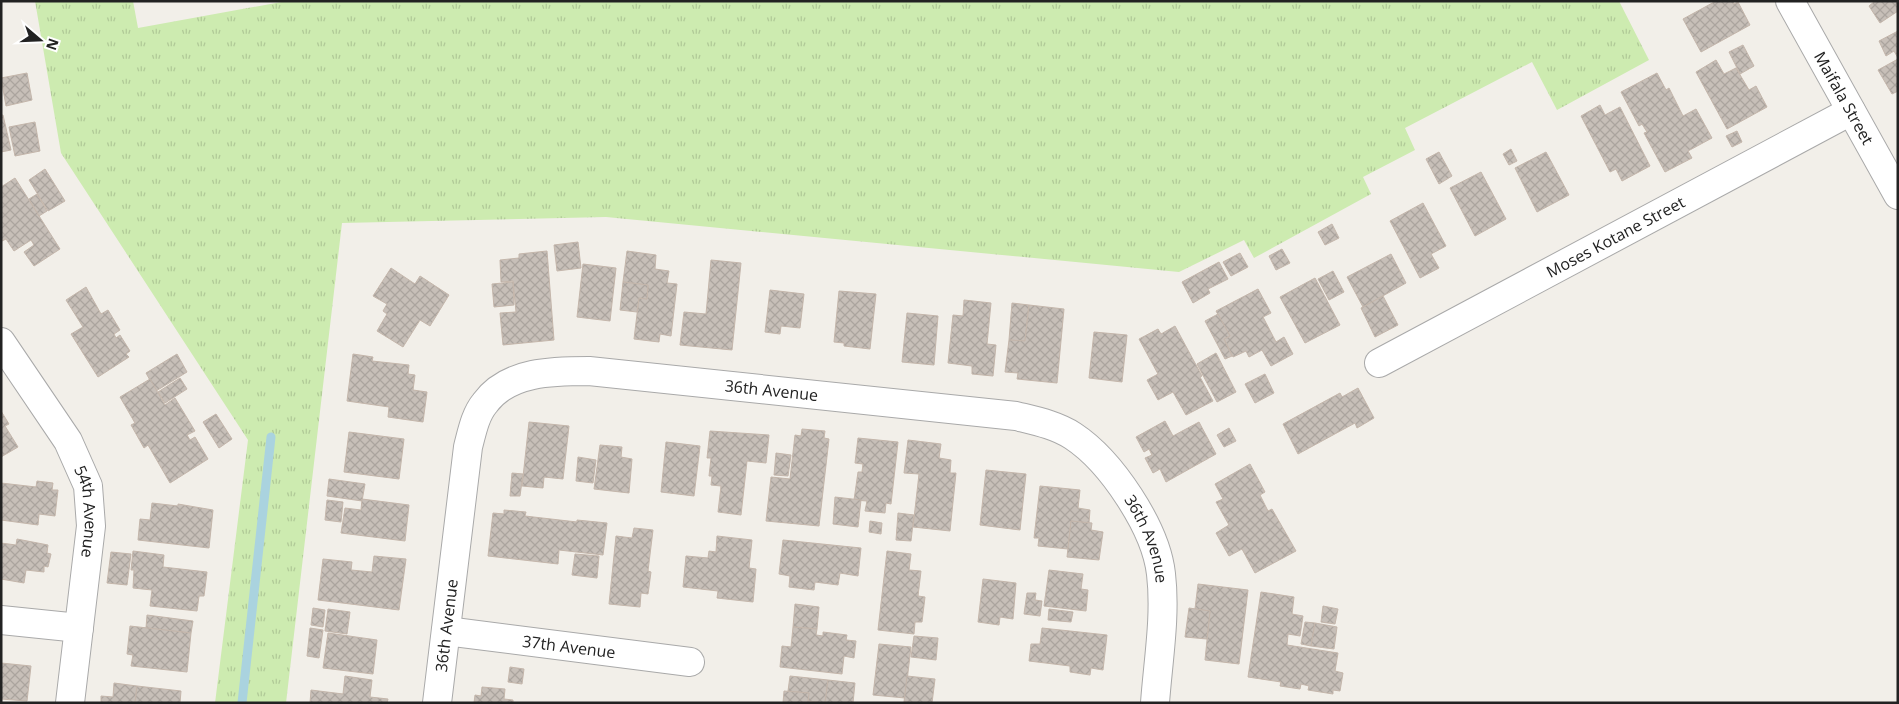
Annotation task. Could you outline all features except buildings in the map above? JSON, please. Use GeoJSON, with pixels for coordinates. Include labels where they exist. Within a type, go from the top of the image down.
{"type":"FeatureCollection","features":[{"type":"Feature","properties":{"kind":"street","name":"Maifala Street"},"geometry":{"type":"LineString","coordinates":[[1790,1],[1898,195]]}},
{"type":"Feature","properties":{"kind":"street","name":"Moses Kotane Street"},"geometry":{"type":"LineString","coordinates":[[1379,364],[1851,111]]}},
{"type":"Feature","properties":{"kind":"street","name":"54th Avenue"},"geometry":{"type":"LineString","coordinates":[[1,342],[68,440],[88,486],[91,526],[70,703]]}},
{"type":"Feature","properties":{"kind":"street","name":"36th Avenue"},"geometry":{"type":"LineString","coordinates":[[438,703],[468,446],[476,420],[484,403],[496,392],[512,382],[555,371],[589,371],[1016,416],[1047,424],[1072,436],[1091,450],[1110,468],[1133,503],[1151,540],[1161,571],[1163,594],[1155,703]]}},
{"type":"Feature","properties":{"kind":"street"},"geometry":{"type":"LineString","coordinates":[[1,620],[79,628]]}},
{"type":"Feature","properties":{"kind":"street","name":"37th Avenue"},"geometry":{"type":"LineString","coordinates":[[446,632],[690,662]]}},
{"type":"Feature","properties":{"kind":"green space"},"geometry":{"type":"Polygon","coordinates":[[[35,1],[133,1],[138,28],[287,1],[1619,1],[1649,60],[1557,110],[1532,62],[1405,128],[1415,150],[1363,177],[1371,194],[1254,258],[1244,240],[1179,272],[606,217],[342,223],[286,703],[215,703],[248,440],[61,153],[35,1]]]}},
{"type":"Feature","properties":{"kind":"waterway"},"geometry":{"type":"LineString","coordinates":[[242,703],[271,437]]}}]}
